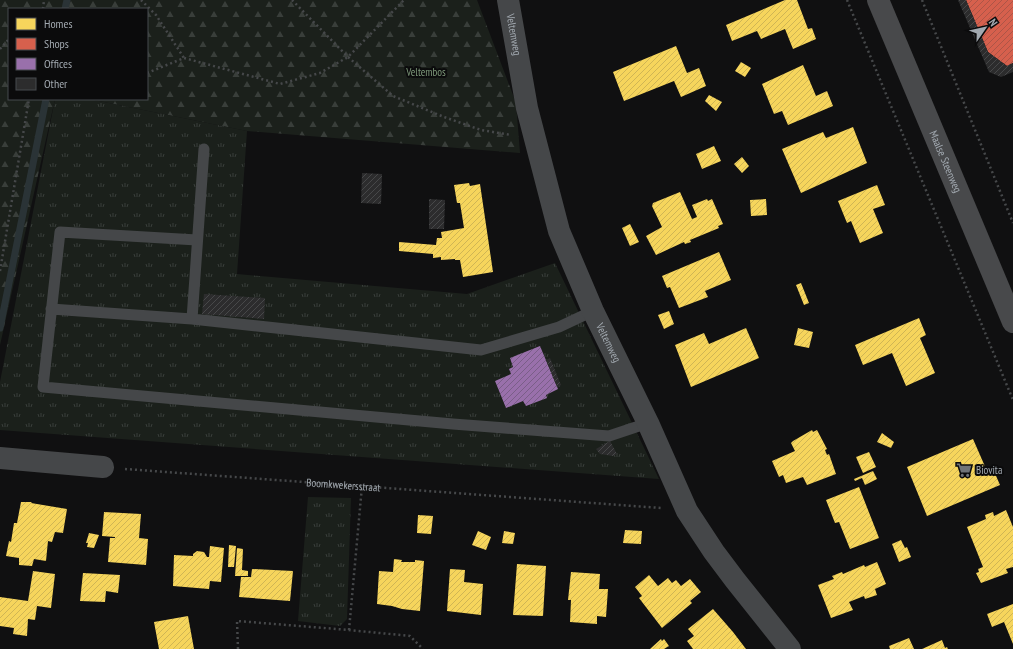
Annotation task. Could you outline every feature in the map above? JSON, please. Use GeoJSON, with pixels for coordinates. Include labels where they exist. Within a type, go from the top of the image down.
{"type":"FeatureCollection","features":[{"type":"Feature","properties":{"kind":"main road","name":"Maalse Steenweg"},"geometry":{"type":"LineString","coordinates":[[878,0],[1013,322]]}},
{"type":"Feature","properties":{"kind":"street","name":"Veltemweg"},"geometry":{"type":"LineString","coordinates":[[508,0],[527,108],[559,231],[593,311],[648,423],[687,511],[714,552],[790,649]]}},
{"type":"Feature","properties":{"kind":"street"},"geometry":{"type":"LineString","coordinates":[[0,458],[103,467]]}},
{"type":"Feature","properties":{"kind":"lane"},"geometry":{"type":"LineString","coordinates":[[192,319],[204,149]]}},
{"type":"Feature","properties":{"kind":"lane"},"geometry":{"type":"LineString","coordinates":[[197,240],[60,232],[43,387],[453,424],[609,436],[648,423]]}},
{"type":"Feature","properties":{"kind":"lane"},"geometry":{"type":"LineString","coordinates":[[52,309],[192,319],[481,350],[559,327],[593,311]]}},
{"type":"Feature","properties":{"kind":"path"},"geometry":{"type":"LineString","coordinates":[[40,8],[43,5],[44,0]]}},
{"type":"Feature","properties":{"kind":"path"},"geometry":{"type":"LineString","coordinates":[[141,0],[156,15],[184,58]]}},
{"type":"Feature","properties":{"kind":"path"},"geometry":{"type":"LineString","coordinates":[[292,0],[348,57],[393,96],[444,117],[482,130],[535,139]]}},
{"type":"Feature","properties":{"kind":"path"},"geometry":{"type":"LineString","coordinates":[[148,73],[184,58],[280,84],[320,73],[348,57],[404,0]]}},
{"type":"Feature","properties":{"kind":"path"},"geometry":{"type":"LineString","coordinates":[[847,0],[1013,400]]}},
{"type":"Feature","properties":{"kind":"path"},"geometry":{"type":"LineString","coordinates":[[922,0],[1013,223]]}},
{"type":"Feature","properties":{"kind":"path"},"geometry":{"type":"LineString","coordinates":[[0,45],[8,40]]}},
{"type":"Feature","properties":{"kind":"path"},"geometry":{"type":"LineString","coordinates":[[0,49],[8,40]]}},
{"type":"Feature","properties":{"kind":"path"},"geometry":{"type":"LineString","coordinates":[[0,271],[29,100]]}},
{"type":"Feature","properties":{"kind":"path","name":"Boomkwekersstraat"},"geometry":{"type":"LineString","coordinates":[[103,467],[660,507],[687,511]]}},
{"type":"Feature","properties":{"kind":"path"},"geometry":{"type":"LineString","coordinates":[[349,630],[362,486]]}},
{"type":"Feature","properties":{"kind":"path"},"geometry":{"type":"LineString","coordinates":[[238,649],[237,621],[410,636],[423,649]]}},
{"type":"Feature","properties":{"kind":"green space","name":"Veltembos"},"geometry":{"type":"Polygon","coordinates":[[[0,0],[477,0],[516,103],[520,153],[247,131],[94,100],[148,100],[148,8],[8,8],[8,100],[55,100],[0,345],[0,0]]]}},
{"type":"Feature","properties":{"kind":"green space"},"geometry":{"type":"Polygon","coordinates":[[[55,100],[94,100],[247,131],[237,274],[467,294],[555,263],[659,479],[0,430],[0,382],[55,100]]]}},
{"type":"Feature","properties":{"kind":"green space"},"geometry":{"type":"Polygon","coordinates":[[[308,497],[351,498],[347,619],[340,626],[298,621],[308,497]]]}},
{"type":"Feature","properties":{"kind":"building: Homes"},"geometry":{"type":"Polygon","coordinates":[[[785,0],[797,0],[808,29],[812,28],[816,39],[793,49],[785,29],[761,39],[757,31],[732,41],[726,25],[785,0]]]}},
{"type":"Feature","properties":{"kind":"building: Homes"},"geometry":{"type":"Polygon","coordinates":[[[676,46],[687,73],[699,68],[706,86],[681,97],[674,81],[624,101],[613,72],[676,46]]]}},
{"type":"Feature","properties":{"kind":"building: Homes"},"geometry":{"type":"Polygon","coordinates":[[[741,62],[751,68],[745,77],[735,71],[741,62]]]}},
{"type":"Feature","properties":{"kind":"building: Homes"},"geometry":{"type":"Polygon","coordinates":[[[803,65],[816,96],[827,91],[833,106],[788,125],[782,111],[774,114],[762,84],[803,65]]]}},
{"type":"Feature","properties":{"kind":"building: Homes"},"geometry":{"type":"Polygon","coordinates":[[[709,95],[722,102],[716,111],[705,101],[709,95]]]}},
{"type":"Feature","properties":{"kind":"building: Homes"},"geometry":{"type":"Polygon","coordinates":[[[853,127],[867,163],[801,193],[782,149],[823,132],[826,138],[853,127]]]}},
{"type":"Feature","properties":{"kind":"building: Homes"},"geometry":{"type":"Polygon","coordinates":[[[714,146],[721,161],[702,169],[696,154],[714,146]]]}},
{"type":"Feature","properties":{"kind":"building: Homes"},"geometry":{"type":"Polygon","coordinates":[[[742,157],[749,166],[742,173],[734,164],[742,157]]]}},
{"type":"Feature","properties":{"kind":"building: Homes"},"geometry":{"type":"Polygon","coordinates":[[[469,183],[470,186],[480,184],[493,272],[463,277],[460,260],[441,260],[441,257],[433,258],[433,254],[399,251],[399,242],[436,245],[437,238],[442,238],[441,232],[464,228],[460,203],[457,203],[454,185],[469,183]]]}},
{"type":"Feature","properties":{"kind":"building: Homes"},"geometry":{"type":"Polygon","coordinates":[[[877,185],[885,205],[873,209],[883,233],[860,243],[851,221],[847,223],[838,201],[877,185]]]}},
{"type":"Feature","properties":{"kind":"building: Homes"},"geometry":{"type":"Polygon","coordinates":[[[680,192],[692,219],[697,217],[692,205],[707,199],[708,201],[712,199],[723,224],[718,226],[719,228],[690,240],[691,242],[685,244],[684,242],[656,255],[646,236],[662,227],[652,206],[653,203],[680,192]]]}},
{"type":"Feature","properties":{"kind":"building: Homes"},"geometry":{"type":"Polygon","coordinates":[[[766,199],[767,215],[751,216],[750,200],[766,199]]]}},
{"type":"Feature","properties":{"kind":"building: Homes"},"geometry":{"type":"Polygon","coordinates":[[[630,224],[639,242],[630,246],[622,228],[630,224]]]}},
{"type":"Feature","properties":{"kind":"building: Homes"},"geometry":{"type":"Polygon","coordinates":[[[719,252],[731,280],[705,291],[708,297],[679,308],[670,287],[667,288],[662,276],[719,252]]]}},
{"type":"Feature","properties":{"kind":"building: Homes"},"geometry":{"type":"Polygon","coordinates":[[[801,283],[809,303],[804,305],[796,285],[801,283]]]}},
{"type":"Feature","properties":{"kind":"building: Homes"},"geometry":{"type":"Polygon","coordinates":[[[669,311],[674,324],[664,329],[658,315],[669,311]]]}},
{"type":"Feature","properties":{"kind":"building: Homes"},"geometry":{"type":"Polygon","coordinates":[[[919,318],[926,335],[920,338],[935,373],[906,386],[892,353],[863,365],[855,345],[919,318]]]}},
{"type":"Feature","properties":{"kind":"building: Homes"},"geometry":{"type":"Polygon","coordinates":[[[746,328],[759,358],[691,387],[675,345],[704,333],[709,344],[746,328]]]}},
{"type":"Feature","properties":{"kind":"building: Homes"},"geometry":{"type":"Polygon","coordinates":[[[798,328],[813,332],[809,348],[794,345],[798,328]]]}},
{"type":"Feature","properties":{"kind":"building: Homes"},"geometry":{"type":"Polygon","coordinates":[[[812,430],[813,432],[817,430],[827,449],[825,450],[827,455],[829,454],[836,474],[807,485],[803,477],[786,483],[783,475],[779,477],[772,461],[795,451],[791,443],[812,430]]]}},
{"type":"Feature","properties":{"kind":"building: Homes"},"geometry":{"type":"Polygon","coordinates":[[[882,433],[894,442],[891,448],[877,442],[882,433]]]}},
{"type":"Feature","properties":{"kind":"building: Homes"},"geometry":{"type":"Polygon","coordinates":[[[973,439],[987,471],[993,469],[1000,485],[927,516],[907,467],[973,439]]]}},
{"type":"Feature","properties":{"kind":"building: Homes"},"geometry":{"type":"Polygon","coordinates":[[[869,452],[876,467],[863,473],[856,457],[869,452]]]}},
{"type":"Feature","properties":{"kind":"building: Homes"},"geometry":{"type":"Polygon","coordinates":[[[873,471],[877,479],[865,485],[862,478],[855,481],[854,479],[873,471]]]}},
{"type":"Feature","properties":{"kind":"building: Homes"},"geometry":{"type":"Polygon","coordinates":[[[859,487],[879,538],[850,549],[839,522],[835,523],[826,500],[859,487]]]}},
{"type":"Feature","properties":{"kind":"building: Homes"},"geometry":{"type":"Polygon","coordinates":[[[21,502],[32,502],[31,503],[67,509],[63,533],[55,532],[52,542],[48,541],[46,561],[34,559],[32,566],[19,565],[19,558],[6,556],[9,541],[11,542],[14,523],[17,523],[21,502]]]}},
{"type":"Feature","properties":{"kind":"building: Homes"},"geometry":{"type":"Polygon","coordinates":[[[1006,510],[1013,527],[1013,567],[1006,569],[1008,573],[981,583],[976,573],[979,572],[978,569],[983,567],[967,527],[986,519],[985,515],[993,512],[994,516],[1006,510]]]}},
{"type":"Feature","properties":{"kind":"building: Homes"},"geometry":{"type":"Polygon","coordinates":[[[104,512],[141,514],[139,538],[148,539],[146,565],[108,562],[110,538],[115,537],[102,536],[104,512]]]}},
{"type":"Feature","properties":{"kind":"building: Homes"},"geometry":{"type":"Polygon","coordinates":[[[418,515],[433,516],[431,534],[417,533],[418,515]]]}},
{"type":"Feature","properties":{"kind":"building: Homes"},"geometry":{"type":"Polygon","coordinates":[[[625,530],[642,531],[641,544],[623,543],[625,530]]]}},
{"type":"Feature","properties":{"kind":"building: Homes"},"geometry":{"type":"Polygon","coordinates":[[[478,531],[491,537],[486,550],[472,545],[478,531]]]}},
{"type":"Feature","properties":{"kind":"building: Homes"},"geometry":{"type":"Polygon","coordinates":[[[504,531],[515,533],[513,544],[502,543],[504,531]]]}},
{"type":"Feature","properties":{"kind":"building: Homes"},"geometry":{"type":"Polygon","coordinates":[[[89,533],[99,535],[94,548],[87,547],[88,543],[86,543],[89,533]]]}},
{"type":"Feature","properties":{"kind":"building: Homes"},"geometry":{"type":"Polygon","coordinates":[[[901,540],[905,548],[907,547],[911,557],[899,562],[892,544],[901,540]]]}},
{"type":"Feature","properties":{"kind":"building: Homes"},"geometry":{"type":"Polygon","coordinates":[[[229,545],[236,546],[234,567],[228,567],[229,545]]]}},
{"type":"Feature","properties":{"kind":"building: Homes"},"geometry":{"type":"Polygon","coordinates":[[[210,546],[224,548],[221,582],[210,581],[209,589],[173,586],[174,555],[193,556],[193,554],[197,551],[204,552],[207,557],[209,557],[210,546]]]}},
{"type":"Feature","properties":{"kind":"building: Homes"},"geometry":{"type":"Polygon","coordinates":[[[237,548],[243,549],[242,570],[248,571],[248,576],[235,576],[237,548]]]}},
{"type":"Feature","properties":{"kind":"building: Homes"},"geometry":{"type":"Polygon","coordinates":[[[394,559],[402,560],[401,562],[415,562],[415,560],[424,561],[420,611],[377,604],[379,571],[393,572],[394,559]]]}},
{"type":"Feature","properties":{"kind":"building: Homes"},"geometry":{"type":"Polygon","coordinates":[[[877,562],[886,584],[875,589],[877,595],[865,599],[864,596],[849,602],[853,610],[831,618],[818,585],[834,579],[832,576],[842,572],[843,574],[864,565],[865,567],[877,562]]]}},
{"type":"Feature","properties":{"kind":"building: Homes"},"geometry":{"type":"Polygon","coordinates":[[[517,564],[546,566],[543,616],[513,615],[517,564]]]}},
{"type":"Feature","properties":{"kind":"building: Homes"},"geometry":{"type":"Polygon","coordinates":[[[252,569],[293,571],[290,601],[239,597],[241,577],[251,577],[252,569]]]}},
{"type":"Feature","properties":{"kind":"building: Homes"},"geometry":{"type":"Polygon","coordinates":[[[450,569],[465,570],[464,582],[483,584],[481,615],[447,611],[450,569]]]}},
{"type":"Feature","properties":{"kind":"building: Homes"},"geometry":{"type":"Polygon","coordinates":[[[33,571],[55,574],[51,608],[37,606],[35,620],[28,619],[27,636],[13,634],[14,628],[0,626],[0,597],[28,601],[33,571]]]}},
{"type":"Feature","properties":{"kind":"building: Homes"},"geometry":{"type":"Polygon","coordinates":[[[571,572],[600,574],[599,589],[608,589],[606,617],[597,616],[597,624],[570,622],[571,600],[568,600],[571,572]]]}},
{"type":"Feature","properties":{"kind":"building: Homes"},"geometry":{"type":"Polygon","coordinates":[[[83,573],[120,575],[118,593],[106,591],[105,602],[80,601],[83,573]]]}},
{"type":"Feature","properties":{"kind":"building: Homes"},"geometry":{"type":"Polygon","coordinates":[[[649,575],[658,586],[668,578],[672,583],[676,580],[681,586],[690,579],[701,592],[690,601],[692,603],[662,628],[639,598],[642,596],[635,587],[649,575]]]}},
{"type":"Feature","properties":{"kind":"building: Homes"},"geometry":{"type":"Polygon","coordinates":[[[1013,604],[1013,644],[1004,622],[992,627],[987,614],[1013,604]]]}},
{"type":"Feature","properties":{"kind":"building: Homes"},"geometry":{"type":"Polygon","coordinates":[[[713,609],[746,649],[693,649],[687,641],[694,636],[688,629],[713,609]]]}},
{"type":"Feature","properties":{"kind":"building: Homes"},"geometry":{"type":"Polygon","coordinates":[[[188,616],[194,649],[159,649],[154,622],[188,616]]]}},
{"type":"Feature","properties":{"kind":"building: Homes"},"geometry":{"type":"Polygon","coordinates":[[[909,638],[914,649],[890,649],[889,646],[909,638]]]}},
{"type":"Feature","properties":{"kind":"building: Homes"},"geometry":{"type":"Polygon","coordinates":[[[661,639],[662,641],[664,639],[669,646],[664,649],[650,649],[661,639]]]}},
{"type":"Feature","properties":{"kind":"building: Homes"},"geometry":{"type":"Polygon","coordinates":[[[942,640],[945,648],[947,647],[948,649],[922,649],[942,640]]]}},
{"type":"Feature","properties":{"kind":"building: Shops"},"geometry":{"type":"Polygon","coordinates":[[[966,0],[1013,0],[1013,63],[1007,66],[988,52],[966,0]]]}},
{"type":"Feature","properties":{"kind":"building: Offices"},"geometry":{"type":"Polygon","coordinates":[[[540,346],[558,389],[546,395],[547,398],[526,406],[523,401],[506,408],[495,381],[511,374],[509,369],[513,367],[510,358],[540,346]]]}},
{"type":"Feature","properties":{"kind":"building: Other"},"geometry":{"type":"Polygon","coordinates":[[[958,0],[966,0],[988,52],[1007,66],[1013,63],[1013,72],[1001,77],[989,72],[958,0]]]}},
{"type":"Feature","properties":{"kind":"building: Other"},"geometry":{"type":"Polygon","coordinates":[[[362,173],[382,174],[381,204],[361,203],[362,173]]]}},
{"type":"Feature","properties":{"kind":"building: Other"},"geometry":{"type":"Polygon","coordinates":[[[429,199],[445,200],[444,229],[429,229],[429,199]]]}},
{"type":"Feature","properties":{"kind":"building: Other"},"geometry":{"type":"Polygon","coordinates":[[[204,294],[265,298],[264,319],[202,314],[204,294]]]}},
{"type":"Feature","properties":{"kind":"building: Other"},"geometry":{"type":"Polygon","coordinates":[[[550,358],[561,385],[557,387],[546,360],[550,358]]]}},
{"type":"Feature","properties":{"kind":"building: Other"},"geometry":{"type":"Polygon","coordinates":[[[610,441],[617,454],[613,456],[600,454],[596,449],[610,441]]]}},
{"type":"Feature","properties":{"kind":"waterway"},"geometry":{"type":"LineString","coordinates":[[65,8],[67,0]]}},
{"type":"Feature","properties":{"kind":"waterway"},"geometry":{"type":"LineString","coordinates":[[0,328],[46,100]]}},
{"type":"Feature","properties":{"kind":"place","name":"Biovita"},"geometry":{"type":"Point","coordinates":[964,470]}}]}
